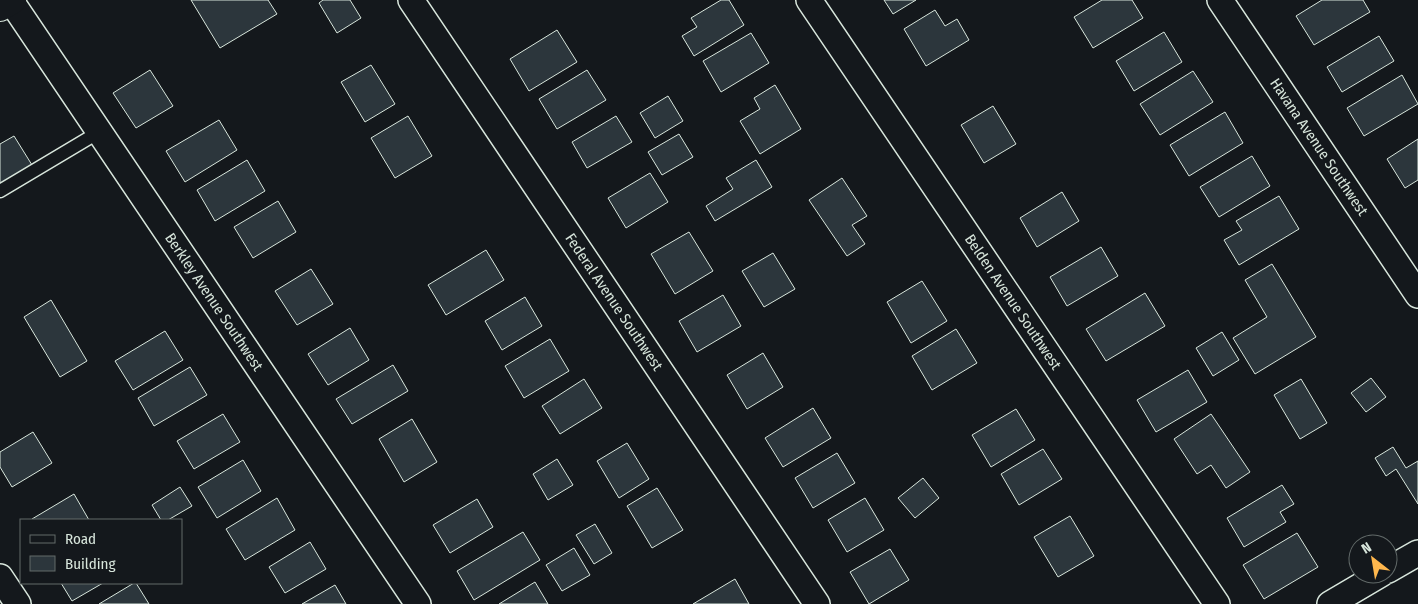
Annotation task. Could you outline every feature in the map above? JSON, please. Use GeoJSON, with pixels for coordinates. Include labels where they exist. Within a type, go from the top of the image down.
{"type":"FeatureCollection","features":[{"type":"Feature","properties":{"kind":"street","name":"Federal Avenue Southwest"},"geometry":{"type":"LineString","coordinates":[[411,0],[817,604]]}},
{"type":"Feature","properties":{"kind":"street","name":"Belden Avenue Southwest"},"geometry":{"type":"LineString","coordinates":[[809,0],[1218,604]]}},
{"type":"Feature","properties":{"kind":"street","name":"Havana Avenue Southwest"},"geometry":{"type":"LineString","coordinates":[[1220,0],[1418,295]]}},
{"type":"Feature","properties":{"kind":"street","name":"Berkley Avenue Southwest"},"geometry":{"type":"LineString","coordinates":[[8,3],[99,132],[418,604]]}},
{"type":"Feature","properties":{"kind":"street"},"geometry":{"type":"LineString","coordinates":[[1398,564],[1418,553]]}},
{"type":"Feature","properties":{"kind":"street"},"geometry":{"type":"LineString","coordinates":[[0,577],[18,604]]}},
{"type":"Feature","properties":{"kind":"street"},"geometry":{"type":"LineString","coordinates":[[1330,604],[1365,584]]}},
{"type":"Feature","properties":{"kind":"lane"},"geometry":{"type":"LineString","coordinates":[[0,191],[99,132]]}},
{"type":"Feature","properties":{"kind":"building"},"geometry":{"type":"Polygon","coordinates":[[[191,0],[268,0],[277,14],[220,48],[191,0]]]}},
{"type":"Feature","properties":{"kind":"building"},"geometry":{"type":"Polygon","coordinates":[[[323,0],[350,0],[361,18],[337,33],[319,3],[323,0]]]}},
{"type":"Feature","properties":{"kind":"building"},"geometry":{"type":"Polygon","coordinates":[[[721,0],[729,0],[744,25],[694,56],[682,36],[697,27],[691,18],[721,0]]]}},
{"type":"Feature","properties":{"kind":"building"},"geometry":{"type":"Polygon","coordinates":[[[884,0],[916,0],[893,14],[884,0]]]}},
{"type":"Feature","properties":{"kind":"building"},"geometry":{"type":"Polygon","coordinates":[[[1102,0],[1132,0],[1143,18],[1093,48],[1074,17],[1102,0]]]}},
{"type":"Feature","properties":{"kind":"building"},"geometry":{"type":"Polygon","coordinates":[[[1322,0],[1363,0],[1370,12],[1314,45],[1296,16],[1322,0]]]}},
{"type":"Feature","properties":{"kind":"building"},"geometry":{"type":"Polygon","coordinates":[[[935,10],[945,26],[957,19],[969,40],[926,66],[904,29],[935,10]]]}},
{"type":"Feature","properties":{"kind":"building"},"geometry":{"type":"Polygon","coordinates":[[[557,30],[577,62],[529,91],[510,59],[557,30]]]}},
{"type":"Feature","properties":{"kind":"building"},"geometry":{"type":"Polygon","coordinates":[[[1164,32],[1182,62],[1134,91],[1116,61],[1164,32]]]}},
{"type":"Feature","properties":{"kind":"building"},"geometry":{"type":"Polygon","coordinates":[[[751,33],[769,63],[721,92],[703,61],[751,33]]]}},
{"type":"Feature","properties":{"kind":"building"},"geometry":{"type":"Polygon","coordinates":[[[1379,36],[1394,61],[1342,92],[1327,67],[1379,36]]]}},
{"type":"Feature","properties":{"kind":"building"},"geometry":{"type":"Polygon","coordinates":[[[371,65],[395,104],[365,122],[341,82],[371,65]]]}},
{"type":"Feature","properties":{"kind":"building"},"geometry":{"type":"Polygon","coordinates":[[[150,70],[173,106],[136,128],[113,93],[150,70]]]}},
{"type":"Feature","properties":{"kind":"building"},"geometry":{"type":"Polygon","coordinates":[[[587,70],[606,100],[557,129],[539,99],[587,70]]]}},
{"type":"Feature","properties":{"kind":"building"},"geometry":{"type":"Polygon","coordinates":[[[1193,71],[1213,102],[1160,135],[1140,104],[1193,71]]]}},
{"type":"Feature","properties":{"kind":"building"},"geometry":{"type":"Polygon","coordinates":[[[1402,75],[1418,104],[1364,136],[1347,108],[1402,75]]]}},
{"type":"Feature","properties":{"kind":"building"},"geometry":{"type":"Polygon","coordinates":[[[775,85],[801,129],[760,154],[740,121],[760,109],[754,98],[775,85]]]}},
{"type":"Feature","properties":{"kind":"building"},"geometry":{"type":"Polygon","coordinates":[[[668,96],[683,121],[655,138],[640,113],[668,96]]]}},
{"type":"Feature","properties":{"kind":"building"},"geometry":{"type":"Polygon","coordinates":[[[993,106],[1016,144],[984,163],[961,125],[993,106]]]}},
{"type":"Feature","properties":{"kind":"building"},"geometry":{"type":"Polygon","coordinates":[[[1225,112],[1243,143],[1189,176],[1170,145],[1225,112]]]}},
{"type":"Feature","properties":{"kind":"building"},"geometry":{"type":"Polygon","coordinates":[[[408,116],[432,156],[395,178],[371,138],[408,116]]]}},
{"type":"Feature","properties":{"kind":"building"},"geometry":{"type":"Polygon","coordinates":[[[616,116],[632,142],[587,168],[572,142],[616,116]]]}},
{"type":"Feature","properties":{"kind":"building"},"geometry":{"type":"Polygon","coordinates":[[[219,120],[237,150],[185,182],[166,151],[219,120]]]}},
{"type":"Feature","properties":{"kind":"building"},"geometry":{"type":"Polygon","coordinates":[[[679,134],[693,157],[662,175],[648,152],[679,134]]]}},
{"type":"Feature","properties":{"kind":"building"},"geometry":{"type":"Polygon","coordinates":[[[14,136],[32,165],[0,185],[0,144],[14,136]]]}},
{"type":"Feature","properties":{"kind":"building"},"geometry":{"type":"Polygon","coordinates":[[[1418,139],[1418,180],[1405,188],[1387,159],[1418,139]]]}},
{"type":"Feature","properties":{"kind":"building"},"geometry":{"type":"Polygon","coordinates":[[[1252,156],[1270,186],[1219,217],[1200,187],[1252,156]]]}},
{"type":"Feature","properties":{"kind":"building"},"geometry":{"type":"Polygon","coordinates":[[[247,160],[265,191],[215,221],[197,190],[247,160]]]}},
{"type":"Feature","properties":{"kind":"building"},"geometry":{"type":"Polygon","coordinates":[[[756,160],[772,187],[715,221],[706,206],[733,189],[726,178],[756,160]]]}},
{"type":"Feature","properties":{"kind":"building"},"geometry":{"type":"Polygon","coordinates":[[[650,173],[668,202],[626,228],[608,198],[650,173]]]}},
{"type":"Feature","properties":{"kind":"building"},"geometry":{"type":"Polygon","coordinates":[[[842,178],[867,216],[852,225],[865,244],[847,256],[809,200],[842,178]]]}},
{"type":"Feature","properties":{"kind":"building"},"geometry":{"type":"Polygon","coordinates":[[[1062,192],[1079,221],[1037,247],[1020,218],[1062,192]]]}},
{"type":"Feature","properties":{"kind":"building"},"geometry":{"type":"Polygon","coordinates":[[[1279,196],[1299,229],[1239,265],[1224,240],[1242,230],[1236,221],[1279,196]]]}},
{"type":"Feature","properties":{"kind":"building"},"geometry":{"type":"Polygon","coordinates":[[[278,201],[296,232],[253,258],[234,227],[278,201]]]}},
{"type":"Feature","properties":{"kind":"building"},"geometry":{"type":"Polygon","coordinates":[[[689,232],[713,271],[675,294],[651,254],[689,232]]]}},
{"type":"Feature","properties":{"kind":"building"},"geometry":{"type":"Polygon","coordinates":[[[1101,247],[1118,276],[1067,306],[1050,277],[1101,247]]]}},
{"type":"Feature","properties":{"kind":"building"},"geometry":{"type":"Polygon","coordinates":[[[486,250],[504,280],[446,315],[428,285],[486,250]]]}},
{"type":"Feature","properties":{"kind":"building"},"geometry":{"type":"Polygon","coordinates":[[[773,253],[795,289],[764,307],[742,271],[773,253]]]}},
{"type":"Feature","properties":{"kind":"building"},"geometry":{"type":"Polygon","coordinates":[[[1272,264],[1316,337],[1255,374],[1233,338],[1267,317],[1245,280],[1272,264]]]}},
{"type":"Feature","properties":{"kind":"building"},"geometry":{"type":"Polygon","coordinates":[[[311,269],[333,304],[297,325],[275,291],[311,269]]]}},
{"type":"Feature","properties":{"kind":"building"},"geometry":{"type":"Polygon","coordinates":[[[922,281],[947,321],[911,343],[887,302],[922,281]]]}},
{"type":"Feature","properties":{"kind":"building"},"geometry":{"type":"Polygon","coordinates":[[[1145,293],[1165,326],[1106,361],[1086,329],[1145,293]]]}},
{"type":"Feature","properties":{"kind":"building"},"geometry":{"type":"Polygon","coordinates":[[[723,295],[741,326],[697,352],[679,321],[723,295]]]}},
{"type":"Feature","properties":{"kind":"building"},"geometry":{"type":"Polygon","coordinates":[[[525,297],[542,326],[502,350],[485,321],[525,297]]]}},
{"type":"Feature","properties":{"kind":"building"},"geometry":{"type":"Polygon","coordinates":[[[51,300],[87,361],[60,377],[24,317],[51,300]]]}},
{"type":"Feature","properties":{"kind":"building"},"geometry":{"type":"Polygon","coordinates":[[[350,328],[369,360],[328,385],[308,354],[350,328]]]}},
{"type":"Feature","properties":{"kind":"building"},"geometry":{"type":"Polygon","coordinates":[[[956,329],[977,363],[932,390],[912,356],[956,329]]]}},
{"type":"Feature","properties":{"kind":"building"},"geometry":{"type":"Polygon","coordinates":[[[165,331],[183,360],[133,390],[115,361],[165,331]]]}},
{"type":"Feature","properties":{"kind":"building"},"geometry":{"type":"Polygon","coordinates":[[[1222,332],[1239,360],[1213,376],[1196,348],[1222,332]]]}},
{"type":"Feature","properties":{"kind":"building"},"geometry":{"type":"Polygon","coordinates":[[[550,339],[569,371],[524,398],[505,366],[550,339]]]}},
{"type":"Feature","properties":{"kind":"building"},"geometry":{"type":"Polygon","coordinates":[[[763,353],[783,387],[747,409],[727,375],[763,353]]]}},
{"type":"Feature","properties":{"kind":"building"},"geometry":{"type":"Polygon","coordinates":[[[393,365],[408,391],[352,424],[336,399],[393,365]]]}},
{"type":"Feature","properties":{"kind":"building"},"geometry":{"type":"Polygon","coordinates":[[[190,367],[207,395],[154,426],[138,398],[190,367]]]}},
{"type":"Feature","properties":{"kind":"building"},"geometry":{"type":"Polygon","coordinates":[[[1188,370],[1207,402],[1156,432],[1137,400],[1188,370]]]}},
{"type":"Feature","properties":{"kind":"building"},"geometry":{"type":"Polygon","coordinates":[[[1371,378],[1386,397],[1366,412],[1351,393],[1371,378]]]}},
{"type":"Feature","properties":{"kind":"building"},"geometry":{"type":"Polygon","coordinates":[[[584,379],[602,408],[560,434],[542,406],[584,379]]]}},
{"type":"Feature","properties":{"kind":"building"},"geometry":{"type":"Polygon","coordinates":[[[1301,379],[1327,423],[1300,439],[1274,395],[1301,379]]]}},
{"type":"Feature","properties":{"kind":"building"},"geometry":{"type":"Polygon","coordinates":[[[813,408],[831,438],[783,467],[765,438],[813,408]]]}},
{"type":"Feature","properties":{"kind":"building"},"geometry":{"type":"Polygon","coordinates":[[[1016,409],[1035,440],[991,467],[972,435],[1016,409]]]}},
{"type":"Feature","properties":{"kind":"building"},"geometry":{"type":"Polygon","coordinates":[[[223,414],[240,442],[194,469],[177,441],[223,414]]]}},
{"type":"Feature","properties":{"kind":"building"},"geometry":{"type":"Polygon","coordinates":[[[1211,414],[1250,472],[1226,488],[1211,465],[1197,474],[1174,439],[1211,414]]]}},
{"type":"Feature","properties":{"kind":"building"},"geometry":{"type":"Polygon","coordinates":[[[412,419],[437,462],[404,482],[379,439],[412,419]]]}},
{"type":"Feature","properties":{"kind":"building"},"geometry":{"type":"Polygon","coordinates":[[[33,432],[52,463],[12,487],[0,467],[0,452],[33,432]]]}},
{"type":"Feature","properties":{"kind":"building"},"geometry":{"type":"Polygon","coordinates":[[[627,443],[649,479],[619,498],[597,461],[627,443]]]}},
{"type":"Feature","properties":{"kind":"building"},"geometry":{"type":"Polygon","coordinates":[[[1393,447],[1406,468],[1418,461],[1418,504],[1396,469],[1386,476],[1375,458],[1393,447]]]}},
{"type":"Feature","properties":{"kind":"building"},"geometry":{"type":"Polygon","coordinates":[[[1043,449],[1062,479],[1019,505],[1001,474],[1043,449]]]}},
{"type":"Feature","properties":{"kind":"building"},"geometry":{"type":"Polygon","coordinates":[[[837,453],[855,483],[813,508],[795,478],[837,453]]]}},
{"type":"Feature","properties":{"kind":"building"},"geometry":{"type":"Polygon","coordinates":[[[557,459],[573,485],[548,500],[533,474],[557,459]]]}},
{"type":"Feature","properties":{"kind":"building"},"geometry":{"type":"Polygon","coordinates":[[[243,460],[261,491],[217,518],[198,487],[243,460]]]}},
{"type":"Feature","properties":{"kind":"building"},"geometry":{"type":"Polygon","coordinates":[[[923,478],[939,498],[915,518],[898,498],[923,478]]]}},
{"type":"Feature","properties":{"kind":"building"},"geometry":{"type":"Polygon","coordinates":[[[1282,485],[1294,504],[1280,512],[1286,522],[1244,547],[1227,518],[1282,485]]]}},
{"type":"Feature","properties":{"kind":"building"},"geometry":{"type":"Polygon","coordinates":[[[180,487],[192,506],[170,519],[160,519],[152,505],[180,487]]]}},
{"type":"Feature","properties":{"kind":"building"},"geometry":{"type":"Polygon","coordinates":[[[657,488],[683,530],[652,548],[627,506],[657,488]]]}},
{"type":"Feature","properties":{"kind":"building"},"geometry":{"type":"Polygon","coordinates":[[[74,494],[88,519],[32,519],[74,494]]]}},
{"type":"Feature","properties":{"kind":"building"},"geometry":{"type":"Polygon","coordinates":[[[277,498],[295,530],[245,560],[226,529],[277,498]]]}},
{"type":"Feature","properties":{"kind":"building"},"geometry":{"type":"Polygon","coordinates":[[[865,498],[884,530],[847,552],[828,520],[865,498]]]}},
{"type":"Feature","properties":{"kind":"building"},"geometry":{"type":"Polygon","coordinates":[[[477,499],[493,527],[450,553],[433,525],[477,499]]]}},
{"type":"Feature","properties":{"kind":"building"},"geometry":{"type":"Polygon","coordinates":[[[1070,516],[1094,556],[1058,577],[1034,537],[1070,516]]]}},
{"type":"Feature","properties":{"kind":"building"},"geometry":{"type":"Polygon","coordinates":[[[595,524],[612,553],[594,564],[576,535],[595,524]]]}},
{"type":"Feature","properties":{"kind":"building"},"geometry":{"type":"Polygon","coordinates":[[[523,532],[540,560],[474,600],[457,571],[523,532]]]}},
{"type":"Feature","properties":{"kind":"building"},"geometry":{"type":"Polygon","coordinates":[[[1297,533],[1318,567],[1264,599],[1243,565],[1297,533]]]}},
{"type":"Feature","properties":{"kind":"building"},"geometry":{"type":"Polygon","coordinates":[[[310,542],[326,569],[285,593],[269,567],[310,542]]]}},
{"type":"Feature","properties":{"kind":"building"},"geometry":{"type":"Polygon","coordinates":[[[574,548],[590,575],[562,591],[546,565],[574,548]]]}},
{"type":"Feature","properties":{"kind":"building"},"geometry":{"type":"Polygon","coordinates":[[[890,549],[909,580],[869,604],[850,572],[890,549]]]}},
{"type":"Feature","properties":{"kind":"building"},"geometry":{"type":"Polygon","coordinates":[[[735,579],[749,604],[693,604],[735,579]]]}},
{"type":"Feature","properties":{"kind":"building"},"geometry":{"type":"Polygon","coordinates":[[[535,582],[548,604],[499,604],[535,582]]]}},
{"type":"Feature","properties":{"kind":"building"},"geometry":{"type":"Polygon","coordinates":[[[62,584],[101,584],[72,601],[62,584]]]}},
{"type":"Feature","properties":{"kind":"building"},"geometry":{"type":"Polygon","coordinates":[[[132,584],[137,584],[149,604],[99,604],[132,584]]]}},
{"type":"Feature","properties":{"kind":"building"},"geometry":{"type":"Polygon","coordinates":[[[335,585],[346,604],[302,604],[335,585]]]}}]}
